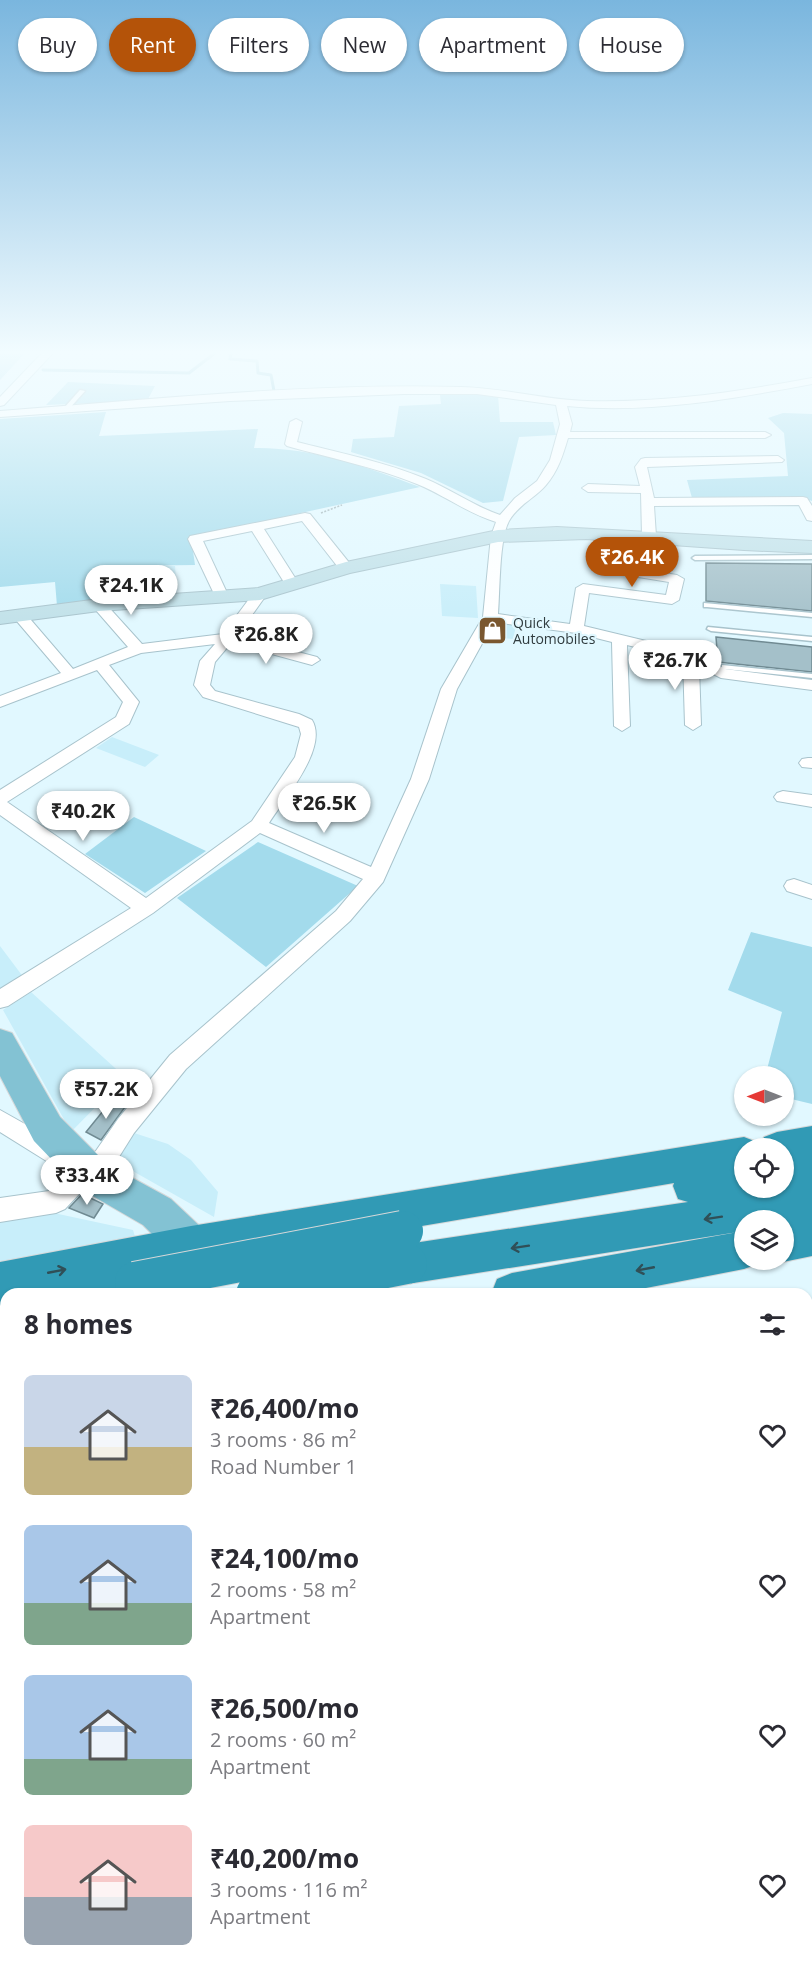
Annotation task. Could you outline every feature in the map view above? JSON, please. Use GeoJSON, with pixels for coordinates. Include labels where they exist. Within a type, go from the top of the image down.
{"type":"FeatureCollection","features":[{"type":"Feature","properties":{"kind":"highway"},"geometry":{"type":"LineString","coordinates":[[794,1146],[812,1143]]}},
{"type":"Feature","properties":{"kind":"highway"},"geometry":{"type":"LineString","coordinates":[[0,1282],[191,1245],[734,1156]]}},
{"type":"Feature","properties":{"kind":"highway"},"geometry":{"type":"LineString","coordinates":[[794,1170],[812,1167]]}},
{"type":"Feature","properties":{"kind":"highway"},"geometry":{"type":"LineString","coordinates":[[275,1288],[405,1247],[734,1180]]}},
{"type":"Feature","properties":{"kind":"highway"},"geometry":{"type":"LineString","coordinates":[[102,1288],[405,1247],[812,1202]]}},
{"type":"Feature","properties":{"kind":"highway"},"geometry":{"type":"LineString","coordinates":[[331,1222],[340,1288]]}},
{"type":"Feature","properties":{"kind":"highway"},"geometry":{"type":"LineString","coordinates":[[794,1241],[812,1237]]}},
{"type":"Feature","properties":{"kind":"highway"},"geometry":{"type":"LineString","coordinates":[[191,1245],[193,1288]]}},
{"type":"Feature","properties":{"kind":"highway"},"geometry":{"type":"LineString","coordinates":[[544,1288],[734,1252]]}},
{"type":"Feature","properties":{"kind":"main road"},"geometry":{"type":"LineString","coordinates":[[0,1043],[47,1129],[93,1176],[158,1212],[191,1245]]}},
{"type":"Feature","properties":{"kind":"street"},"geometry":{"type":"LineString","coordinates":[[295,445],[390,470],[423,482],[478,512],[500,528],[521,533],[649,537],[740,551],[812,547]]}},
{"type":"Feature","properties":{"kind":"street"},"geometry":{"type":"LineString","coordinates":[[0,1210],[56,1201],[72,1185],[93,1176],[126,1126],[178,1062],[343,916],[376,877],[420,779],[449,689],[490,617],[500,528],[519,501],[542,483],[556,460],[560,445]]}},
{"type":"Feature","properties":{"kind":"street"},"geometry":{"type":"LineString","coordinates":[[649,537],[648,496],[641,467],[645,462],[778,460]]}},
{"type":"Feature","properties":{"kind":"street"},"geometry":{"type":"LineString","coordinates":[[588,488],[648,496],[803,501],[812,517]]}},
{"type":"Feature","properties":{"kind":"street"},"geometry":{"type":"LineString","coordinates":[[221,595],[195,539],[305,517],[346,568]]}},
{"type":"Feature","properties":{"kind":"street"},"geometry":{"type":"LineString","coordinates":[[256,527],[292,584]]}},
{"type":"Feature","properties":{"kind":"street"},"geometry":{"type":"LineString","coordinates":[[0,618],[99,605],[260,594],[346,568],[500,528]]}},
{"type":"Feature","properties":{"kind":"street"},"geometry":{"type":"LineString","coordinates":[[576,629],[583,588],[672,600],[677,579],[606,568]]}},
{"type":"Feature","properties":{"kind":"street"},"geometry":{"type":"LineString","coordinates":[[0,1000],[146,908],[258,825],[303,757],[309,734],[306,724],[293,718],[209,694],[202,685],[208,661],[260,594]]}},
{"type":"Feature","properties":{"kind":"street"},"geometry":{"type":"LineString","coordinates":[[99,605],[138,649]]}},
{"type":"Feature","properties":{"kind":"street"},"geometry":{"type":"LineString","coordinates":[[20,616],[71,676]]}},
{"type":"Feature","properties":{"kind":"street"},"geometry":{"type":"LineString","coordinates":[[490,617],[576,629],[691,656],[721,673],[812,685]]}},
{"type":"Feature","properties":{"kind":"street"},"geometry":{"type":"LineString","coordinates":[[0,702],[138,649],[228,638],[312,660]]}},
{"type":"Feature","properties":{"kind":"street"},"geometry":{"type":"LineString","coordinates":[[620,640],[622,726]]}},
{"type":"Feature","properties":{"kind":"street"},"geometry":{"type":"LineString","coordinates":[[691,656],[693,725]]}},
{"type":"Feature","properties":{"kind":"street"},"geometry":{"type":"LineString","coordinates":[[0,798],[123,720],[131,702],[100,664]]}},
{"type":"Feature","properties":{"kind":"street"},"geometry":{"type":"LineString","coordinates":[[783,797],[812,801]]}},
{"type":"Feature","properties":{"kind":"street"},"geometry":{"type":"LineString","coordinates":[[0,806],[146,908]]}},
{"type":"Feature","properties":{"kind":"street"},"geometry":{"type":"LineString","coordinates":[[258,825],[376,877]]}},
{"type":"Feature","properties":{"kind":"street"},"geometry":{"type":"LineString","coordinates":[[0,1120],[93,1176]]}},
{"type":"Feature","properties":{"kind":"lane"},"geometry":{"type":"LineString","coordinates":[[695,558],[740,551],[812,557]]}},
{"type":"Feature","properties":{"kind":"lane"},"geometry":{"type":"LineString","coordinates":[[707,605],[812,615]]}},
{"type":"Feature","properties":{"kind":"lane"},"geometry":{"type":"LineString","coordinates":[[711,629],[812,639]]}},
{"type":"Feature","properties":{"kind":"lane"},"geometry":{"type":"LineString","coordinates":[[725,667],[812,676]]}},
{"type":"Feature","properties":{"kind":"lane"},"geometry":{"type":"LineString","coordinates":[[271,1232],[275,1288]]}},
{"type":"Feature","properties":{"kind":"path"},"geometry":{"type":"LineString","coordinates":[[305,517],[342,505]]}},
{"type":"Feature","properties":{"kind":"shaded area"},"geometry":{"type":"Polygon","coordinates":[[[0,445],[255,445],[254,448],[297,451],[338,460],[420,487],[191,537],[195,565],[117,566],[117,599],[57,606],[55,582],[0,587],[0,445]]]}},
{"type":"Feature","properties":{"kind":"shaded area"},"geometry":{"type":"Polygon","coordinates":[[[352,445],[517,445],[503,501],[483,503],[421,473],[351,452],[352,445]]]}},
{"type":"Feature","properties":{"kind":"shaded area"},"geometry":{"type":"Polygon","coordinates":[[[785,445],[812,445],[812,501],[803,498],[692,498],[687,480],[788,476],[785,445]]]}},
{"type":"Feature","properties":{"kind":"shaded area"},"geometry":{"type":"Polygon","coordinates":[[[117,566],[175,566],[177,592],[117,599],[117,566]]]}},
{"type":"Feature","properties":{"kind":"shaded area"},"geometry":{"type":"Polygon","coordinates":[[[440,584],[476,586],[478,618],[442,616],[440,584]]]}},
{"type":"Feature","properties":{"kind":"shaded area"},"geometry":{"type":"Polygon","coordinates":[[[492,621],[516,626],[513,639],[485,636],[492,621]]]}},
{"type":"Feature","properties":{"kind":"shaded area"},"geometry":{"type":"Polygon","coordinates":[[[112,737],[159,755],[145,767],[96,748],[112,737]]]}},
{"type":"Feature","properties":{"kind":"shaded area"},"geometry":{"type":"Polygon","coordinates":[[[134,817],[206,851],[145,893],[85,854],[134,817]]]}},
{"type":"Feature","properties":{"kind":"shaded area"},"geometry":{"type":"Polygon","coordinates":[[[258,842],[358,886],[266,967],[177,898],[258,842]]]}},
{"type":"Feature","properties":{"kind":"shaded area"},"geometry":{"type":"Polygon","coordinates":[[[751,932],[812,947],[812,1104],[794,1100],[794,1066],[768,1066],[782,1012],[728,990],[751,932]]]}},
{"type":"Feature","properties":{"kind":"shaded area"},"geometry":{"type":"Polygon","coordinates":[[[0,946],[24,978],[0,990],[0,946]]]}},
{"type":"Feature","properties":{"kind":"shaded area"},"geometry":{"type":"Polygon","coordinates":[[[31,992],[125,1077],[71,1132],[3,1010],[31,992]]]}},
{"type":"Feature","properties":{"kind":"shaded area"},"geometry":{"type":"Polygon","coordinates":[[[131,1132],[168,1144],[191,1160],[218,1192],[214,1217],[115,1161],[131,1132]]]}},
{"type":"Feature","properties":{"kind":"shaded area"},"geometry":{"type":"Polygon","coordinates":[[[49,1212],[133,1230],[137,1243],[0,1274],[0,1221],[49,1212]]]}},
{"type":"Feature","properties":{"kind":"building"},"geometry":{"type":"Polygon","coordinates":[[[706,563],[812,564],[812,611],[706,601],[706,563]]]}},
{"type":"Feature","properties":{"kind":"building"},"geometry":{"type":"Polygon","coordinates":[[[163,569],[164,589],[124,593],[124,572],[163,569]]]}},
{"type":"Feature","properties":{"kind":"building"},"geometry":{"type":"Polygon","coordinates":[[[716,637],[812,647],[812,672],[718,662],[716,637]]]}},
{"type":"Feature","properties":{"kind":"building"},"geometry":{"type":"Polygon","coordinates":[[[112,1100],[125,1107],[101,1140],[86,1132],[112,1100]]]}},
{"type":"Feature","properties":{"kind":"building"},"geometry":{"type":"Polygon","coordinates":[[[82,1194],[103,1204],[94,1218],[69,1208],[82,1194]]]}},
{"type":"Feature","properties":{"kind":"place","name":"Quick Automobiles"},"geometry":{"type":"Point","coordinates":[492,631]}}]}
